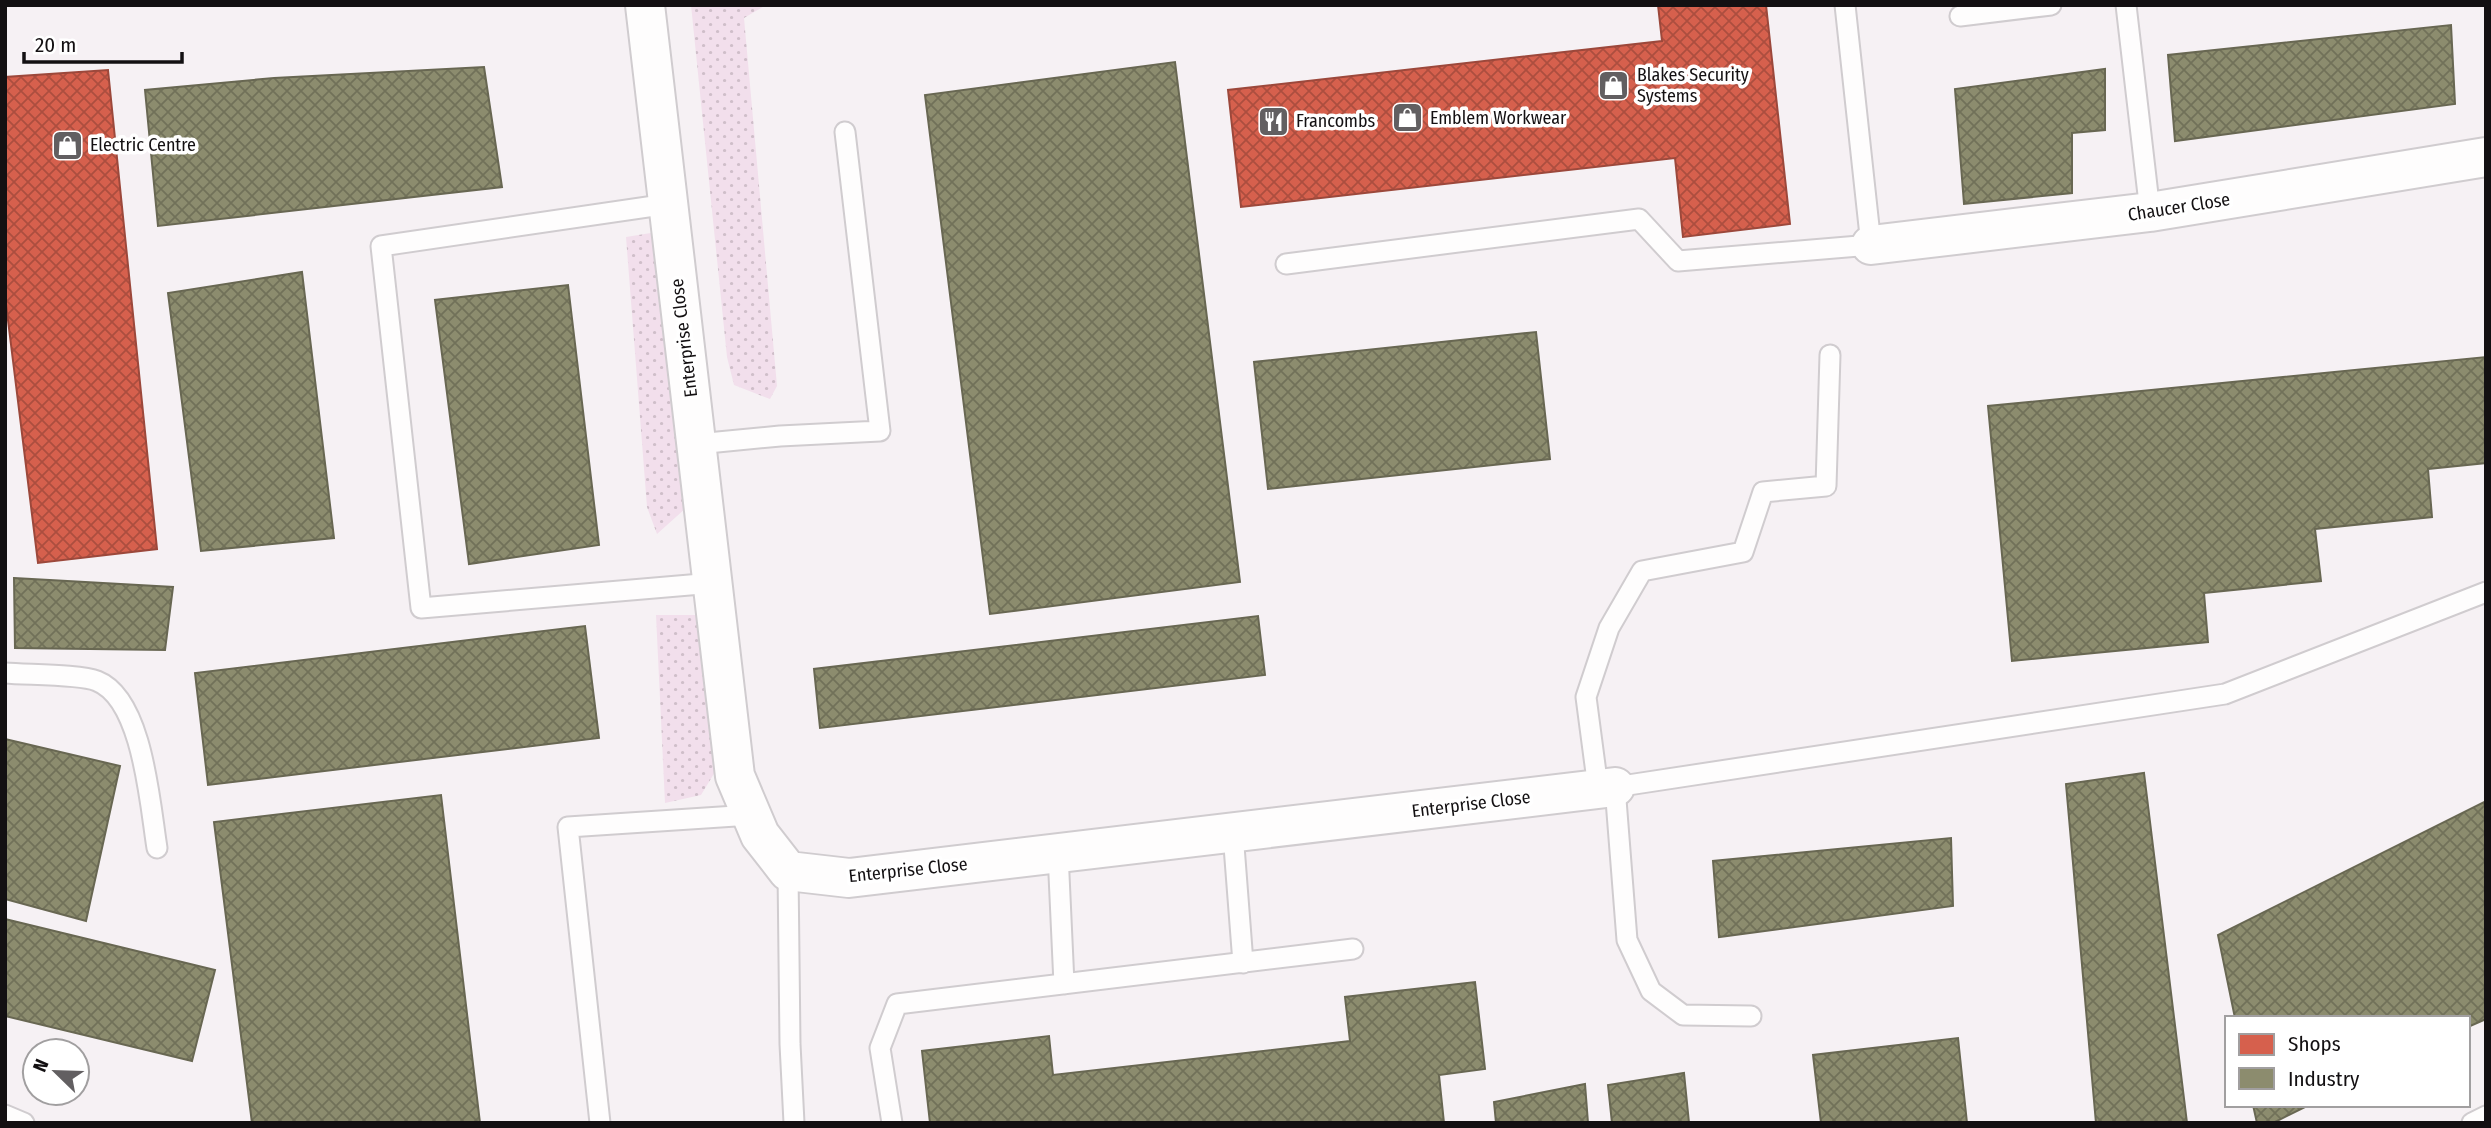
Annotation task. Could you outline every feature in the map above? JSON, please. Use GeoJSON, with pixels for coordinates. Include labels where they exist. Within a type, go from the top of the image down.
{"type":"FeatureCollection","features":[{"type":"Feature","properties":{"kind":"street","name":"Enterprise Close"},"geometry":{"type":"LineString","coordinates":[[645,5],[735,776],[760,835],[788,872],[849,878],[1607,787]]}},
{"type":"Feature","properties":{"kind":"street","name":"Chaucer Close"},"geometry":{"type":"LineString","coordinates":[[1871,245],[2150,212],[2486,157]]}},
{"type":"Feature","properties":{"kind":"lane"},"geometry":{"type":"LineString","coordinates":[[1286,264],[1639,219],[1678,261],[1871,245],[1845,5]]}},
{"type":"Feature","properties":{"kind":"lane"},"geometry":{"type":"LineString","coordinates":[[1960,16],[2051,5]]}},
{"type":"Feature","properties":{"kind":"lane"},"geometry":{"type":"LineString","coordinates":[[2126,5],[2150,212]]}},
{"type":"Feature","properties":{"kind":"lane"},"geometry":{"type":"LineString","coordinates":[[697,444],[880,431],[845,132]]}},
{"type":"Feature","properties":{"kind":"lane"},"geometry":{"type":"LineString","coordinates":[[668,204],[381,246],[421,608],[713,583]]}},
{"type":"Feature","properties":{"kind":"lane"},"geometry":{"type":"LineString","coordinates":[[1751,1016],[1683,1015],[1651,991],[1627,940],[1607,787],[1586,697],[1609,628],[1642,571],[1742,552],[1763,492],[1826,486],[1830,355]]}},
{"type":"Feature","properties":{"kind":"lane"},"geometry":{"type":"LineString","coordinates":[[1607,787],[2225,694],[2486,592]]}},
{"type":"Feature","properties":{"kind":"lane"},"geometry":{"type":"LineString","coordinates":[[5,673],[88,678],[103,684],[112,692],[135,728],[158,848]]}},
{"type":"Feature","properties":{"kind":"lane"},"geometry":{"type":"LineString","coordinates":[[600,1123],[568,827],[751,815]]}},
{"type":"Feature","properties":{"kind":"lane"},"geometry":{"type":"LineString","coordinates":[[1233,833],[1243,962]]}},
{"type":"Feature","properties":{"kind":"lane"},"geometry":{"type":"LineString","coordinates":[[1058,853],[1064,984]]}},
{"type":"Feature","properties":{"kind":"lane"},"geometry":{"type":"LineString","coordinates":[[788,872],[790,1044],[794,1123]]}},
{"type":"Feature","properties":{"kind":"lane"},"geometry":{"type":"LineString","coordinates":[[892,1123],[880,1048],[897,1004],[1353,949]]}},
{"type":"Feature","properties":{"kind":"lane"},"geometry":{"type":"LineString","coordinates":[[5,1115],[23,1123]]}},
{"type":"Feature","properties":{"kind":"lane"},"geometry":{"type":"LineString","coordinates":[[2472,1123],[2486,1116]]}},
{"type":"Feature","properties":{"kind":"shaded area"},"geometry":{"type":"Polygon","coordinates":[[[691,5],[766,5],[744,18],[777,386],[770,399],[734,385],[727,357],[691,5]]]}},
{"type":"Feature","properties":{"kind":"shaded area"},"geometry":{"type":"Polygon","coordinates":[[[657,232],[686,508],[657,534],[647,507],[626,237],[657,232]]]}},
{"type":"Feature","properties":{"kind":"shaded area"},"geometry":{"type":"Polygon","coordinates":[[[656,615],[707,615],[718,767],[701,795],[665,803],[656,615]]]}},
{"type":"Feature","properties":{"kind":"building: Shops"},"geometry":{"type":"Polygon","coordinates":[[[1658,5],[1766,5],[1790,224],[1683,237],[1675,158],[1241,207],[1228,90],[1662,41],[1658,5]]]}},
{"type":"Feature","properties":{"kind":"building: Shops"},"geometry":{"type":"Polygon","coordinates":[[[108,70],[157,549],[38,563],[5,296],[5,77],[108,70]]]}},
{"type":"Feature","properties":{"kind":"building: Industry"},"geometry":{"type":"Polygon","coordinates":[[[2451,25],[2455,104],[2175,141],[2168,55],[2451,25]]]}},
{"type":"Feature","properties":{"kind":"building: Industry"},"geometry":{"type":"Polygon","coordinates":[[[1175,62],[1240,582],[990,614],[925,95],[1175,62]]]}},
{"type":"Feature","properties":{"kind":"building: Industry"},"geometry":{"type":"Polygon","coordinates":[[[484,67],[502,187],[158,226],[145,90],[274,78],[484,67]]]}},
{"type":"Feature","properties":{"kind":"building: Industry"},"geometry":{"type":"Polygon","coordinates":[[[2105,69],[2105,130],[2072,133],[2072,193],[1964,204],[1955,89],[2105,69]]]}},
{"type":"Feature","properties":{"kind":"building: Industry"},"geometry":{"type":"Polygon","coordinates":[[[302,272],[334,538],[201,551],[168,293],[302,272]]]}},
{"type":"Feature","properties":{"kind":"building: Industry"},"geometry":{"type":"Polygon","coordinates":[[[568,285],[599,545],[469,564],[435,300],[568,285]]]}},
{"type":"Feature","properties":{"kind":"building: Industry"},"geometry":{"type":"Polygon","coordinates":[[[1536,332],[1550,459],[1268,489],[1254,362],[1536,332]]]}},
{"type":"Feature","properties":{"kind":"building: Industry"},"geometry":{"type":"Polygon","coordinates":[[[2486,357],[2486,463],[2428,469],[2432,517],[2315,529],[2321,581],[2204,593],[2208,642],[2012,661],[1988,406],[2486,357]]]}},
{"type":"Feature","properties":{"kind":"building: Industry"},"geometry":{"type":"Polygon","coordinates":[[[14,578],[173,587],[165,650],[15,648],[14,578]]]}},
{"type":"Feature","properties":{"kind":"building: Industry"},"geometry":{"type":"Polygon","coordinates":[[[1258,616],[1265,675],[820,728],[814,669],[1258,616]]]}},
{"type":"Feature","properties":{"kind":"building: Industry"},"geometry":{"type":"Polygon","coordinates":[[[585,626],[599,738],[208,785],[195,673],[585,626]]]}},
{"type":"Feature","properties":{"kind":"building: Industry"},"geometry":{"type":"Polygon","coordinates":[[[5,739],[120,766],[86,921],[5,899],[5,739]]]}},
{"type":"Feature","properties":{"kind":"building: Industry"},"geometry":{"type":"Polygon","coordinates":[[[2144,773],[2187,1123],[2096,1123],[2066,784],[2144,773]]]}},
{"type":"Feature","properties":{"kind":"building: Industry"},"geometry":{"type":"Polygon","coordinates":[[[441,795],[480,1123],[252,1123],[214,822],[441,795]]]}},
{"type":"Feature","properties":{"kind":"building: Industry"},"geometry":{"type":"Polygon","coordinates":[[[2486,801],[2486,1019],[2470,1026],[2470,1016],[2235,1016],[2218,935],[2486,801]]]}},
{"type":"Feature","properties":{"kind":"building: Industry"},"geometry":{"type":"Polygon","coordinates":[[[1951,838],[1953,906],[1719,937],[1713,861],[1951,838]]]}},
{"type":"Feature","properties":{"kind":"building: Industry"},"geometry":{"type":"Polygon","coordinates":[[[5,919],[215,970],[192,1061],[5,1016],[5,919]]]}},
{"type":"Feature","properties":{"kind":"building: Industry"},"geometry":{"type":"Polygon","coordinates":[[[1475,982],[1485,1069],[1439,1075],[1444,1123],[930,1123],[922,1051],[1049,1036],[1053,1075],[1350,1041],[1345,997],[1475,982]]]}},
{"type":"Feature","properties":{"kind":"building: Industry"},"geometry":{"type":"Polygon","coordinates":[[[1958,1038],[1967,1123],[1821,1123],[1813,1055],[1958,1038]]]}},
{"type":"Feature","properties":{"kind":"building: Industry"},"geometry":{"type":"Polygon","coordinates":[[[1684,1073],[1689,1123],[1612,1123],[1608,1085],[1684,1073]]]}},
{"type":"Feature","properties":{"kind":"building: Industry"},"geometry":{"type":"Polygon","coordinates":[[[1585,1084],[1588,1123],[1496,1123],[1494,1102],[1585,1084]]]}},
{"type":"Feature","properties":{"kind":"building: Industry"},"geometry":{"type":"Polygon","coordinates":[[[2253,1107],[2305,1107],[2273,1123],[2257,1123],[2253,1107]]]}},
{"type":"Feature","properties":{"kind":"place","name":"Blakes Security Systems"},"geometry":{"type":"Point","coordinates":[1614,85]}},
{"type":"Feature","properties":{"kind":"place","name":"Emblem Workwear"},"geometry":{"type":"Point","coordinates":[1407,118]}},
{"type":"Feature","properties":{"kind":"place","name":"Francombs"},"geometry":{"type":"Point","coordinates":[1273,121]}},
{"type":"Feature","properties":{"kind":"place","name":"Electric Centre"},"geometry":{"type":"Point","coordinates":[67,145]}}]}
